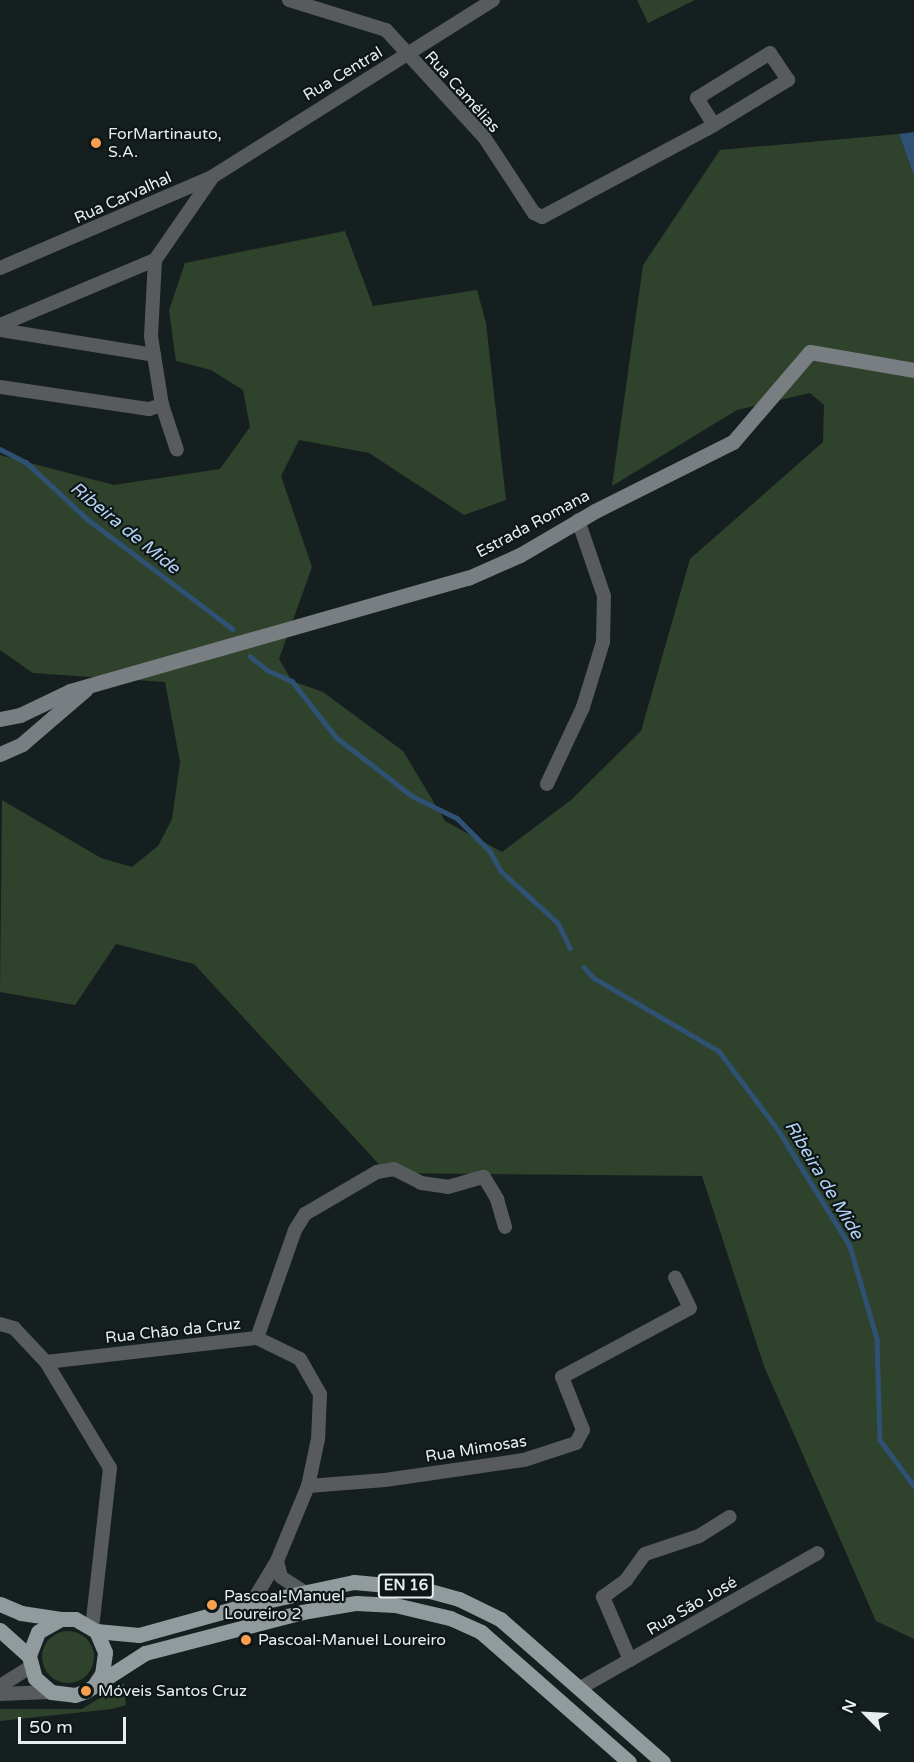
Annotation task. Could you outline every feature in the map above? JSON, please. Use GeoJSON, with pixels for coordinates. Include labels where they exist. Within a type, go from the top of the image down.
{"type":"FeatureCollection","features":[{"type":"Feature","properties":{"kind":"main road","name":"EN 16"},"geometry":{"type":"LineString","coordinates":[[0,1604],[21,1613],[68,1619],[94,1630],[139,1635],[251,1604],[354,1582],[379,1582],[459,1599],[500,1619],[582,1687],[663,1762]]}},
{"type":"Feature","properties":{"kind":"main road","name":"EN 16"},"geometry":{"type":"LineString","coordinates":[[51,1692],[75,1695],[146,1653],[302,1612],[356,1603],[395,1605],[450,1618],[481,1632],[629,1762]]}},
{"type":"Feature","properties":{"kind":"main road"},"geometry":{"type":"LineString","coordinates":[[30,1662],[38,1632],[68,1619]]}},
{"type":"Feature","properties":{"kind":"main road"},"geometry":{"type":"LineString","coordinates":[[0,1630],[30,1662],[35,1678],[51,1692]]}},
{"type":"Feature","properties":{"kind":"main road"},"geometry":{"type":"LineString","coordinates":[[94,1630],[105,1652],[102,1674],[95,1684]]}},
{"type":"Feature","properties":{"kind":"street","name":"Rua Camélias"},"geometry":{"type":"LineString","coordinates":[[289,0],[386,30],[406,55],[484,137],[534,213],[542,216],[714,125],[788,80],[770,53],[697,98],[714,125]]}},
{"type":"Feature","properties":{"kind":"street","name":"Rua Central"},"geometry":{"type":"LineString","coordinates":[[212,177],[493,0]]}},
{"type":"Feature","properties":{"kind":"street"},"geometry":{"type":"LineString","coordinates":[[177,450],[162,405],[151,336],[155,260],[212,177]]}},
{"type":"Feature","properties":{"kind":"street","name":"Rua Carvalhal"},"geometry":{"type":"LineString","coordinates":[[0,268],[212,177]]}},
{"type":"Feature","properties":{"kind":"street"},"geometry":{"type":"LineString","coordinates":[[0,325],[155,260]]}},
{"type":"Feature","properties":{"kind":"street"},"geometry":{"type":"LineString","coordinates":[[0,330],[154,356]]}},
{"type":"Feature","properties":{"kind":"street","name":"Estrada Romana"},"geometry":{"type":"LineString","coordinates":[[0,719],[20,715],[90,685],[468,578],[520,555],[578,520],[733,442],[810,352],[914,370]]}},
{"type":"Feature","properties":{"kind":"street"},"geometry":{"type":"LineString","coordinates":[[0,387],[149,409],[162,405]]}},
{"type":"Feature","properties":{"kind":"street"},"geometry":{"type":"LineString","coordinates":[[547,784],[583,707],[603,642],[604,596],[578,520]]}},
{"type":"Feature","properties":{"kind":"street","name":"Estrada Romana"},"geometry":{"type":"LineString","coordinates":[[0,754],[22,744],[90,685]]}},
{"type":"Feature","properties":{"kind":"street"},"geometry":{"type":"LineString","coordinates":[[257,1338],[295,1230],[304,1214],[377,1172],[394,1169],[421,1183],[448,1187],[484,1177],[497,1198],[505,1227]]}},
{"type":"Feature","properties":{"kind":"street","name":"Rua Mimosas"},"geometry":{"type":"LineString","coordinates":[[308,1486],[385,1480],[524,1460],[576,1443],[583,1430],[562,1377],[690,1308],[675,1277]]}},
{"type":"Feature","properties":{"kind":"street"},"geometry":{"type":"LineString","coordinates":[[0,1324],[14,1328],[46,1362],[110,1468],[96,1582],[94,1630]]}},
{"type":"Feature","properties":{"kind":"street","name":"Rua Chão da Cruz"},"geometry":{"type":"LineString","coordinates":[[46,1362],[257,1338],[300,1359],[320,1394],[318,1438],[308,1486],[277,1561],[251,1604]]}},
{"type":"Feature","properties":{"kind":"street"},"geometry":{"type":"LineString","coordinates":[[630,1660],[603,1597],[627,1580],[645,1554],[699,1536],[729,1517]]}},
{"type":"Feature","properties":{"kind":"street","name":"Rua São José"},"geometry":{"type":"LineString","coordinates":[[582,1687],[818,1553]]}},
{"type":"Feature","properties":{"kind":"street"},"geometry":{"type":"LineString","coordinates":[[277,1561],[281,1577],[304,1592]]}},
{"type":"Feature","properties":{"kind":"street"},"geometry":{"type":"LineString","coordinates":[[68,1619],[96,1582]]}},
{"type":"Feature","properties":{"kind":"street"},"geometry":{"type":"LineString","coordinates":[[0,1686],[30,1662]]}},
{"type":"Feature","properties":{"kind":"street"},"geometry":{"type":"LineString","coordinates":[[0,1694],[51,1692]]}},
{"type":"Feature","properties":{"kind":"green space"},"geometry":{"type":"Polygon","coordinates":[[[637,0],[695,0],[648,23],[637,0]]]}},
{"type":"Feature","properties":{"kind":"green space"},"geometry":{"type":"Polygon","coordinates":[[[899,134],[914,176],[914,1639],[876,1621],[764,1366],[702,1176],[387,1173],[194,964],[116,944],[75,1005],[0,992],[2,800],[101,858],[132,867],[158,846],[172,819],[180,762],[165,682],[33,673],[0,650],[0,455],[114,485],[220,469],[250,427],[243,390],[211,370],[176,361],[169,310],[185,263],[345,231],[373,306],[477,290],[486,323],[506,500],[464,515],[369,453],[299,440],[281,476],[312,567],[279,659],[292,681],[323,692],[403,751],[445,821],[502,852],[571,800],[641,731],[690,559],[823,442],[824,405],[810,393],[737,410],[612,486],[643,265],[720,150],[899,134]]]}},
{"type":"Feature","properties":{"kind":"green space"},"geometry":{"type":"Polygon","coordinates":[[[68,1631],[82,1635],[90,1643],[94,1657],[90,1671],[82,1679],[68,1683],[54,1679],[46,1671],[42,1657],[46,1643],[54,1635],[68,1631]]]}},
{"type":"Feature","properties":{"kind":"green space"},"geometry":{"type":"Polygon","coordinates":[[[124,1683],[126,1705],[112,1709],[0,1721],[0,1709],[82,1709],[124,1683]]]}},
{"type":"Feature","properties":{"kind":"water"},"geometry":{"type":"Polygon","coordinates":[[[914,132],[914,176],[899,134],[914,132]]]}},
{"type":"Feature","properties":{"kind":"waterway","name":"Ribeira de Mide"},"geometry":{"type":"LineString","coordinates":[[0,449],[26,462],[86,518],[233,629]]}},
{"type":"Feature","properties":{"kind":"waterway","name":"Ribeira de Mide"},"geometry":{"type":"LineString","coordinates":[[250,656],[267,670],[292,681],[336,737],[412,796],[457,818],[490,851],[501,871],[558,923],[570,948]]}},
{"type":"Feature","properties":{"kind":"waterway","name":"Ribeira de Mide"},"geometry":{"type":"LineString","coordinates":[[584,967],[594,978],[719,1051],[779,1131],[850,1246],[877,1339],[880,1440],[914,1486]]}},
{"type":"Feature","properties":{"kind":"place","name":"ForMartinauto, S.A."},"geometry":{"type":"Point","coordinates":[96,143]}},
{"type":"Feature","properties":{"kind":"place","name":"Pascoal-Manuel Loureiro 2"},"geometry":{"type":"Point","coordinates":[212,1605]}},
{"type":"Feature","properties":{"kind":"place","name":"Pascoal-Manuel Loureiro"},"geometry":{"type":"Point","coordinates":[246,1640]}},
{"type":"Feature","properties":{"kind":"place","name":"Móveis Santos Cruz"},"geometry":{"type":"Point","coordinates":[86,1691]}}]}
